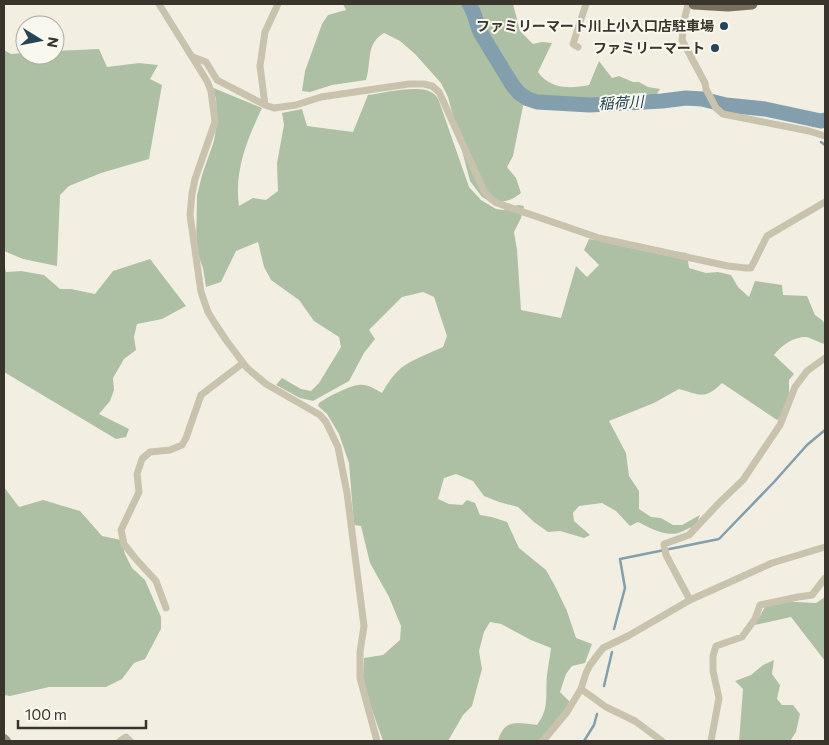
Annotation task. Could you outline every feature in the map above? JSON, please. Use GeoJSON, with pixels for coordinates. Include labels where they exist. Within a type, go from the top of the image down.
{"type":"FeatureCollection","features":[{"type":"Feature","properties":{"kind":"main road"},"geometry":{"type":"LineString","coordinates":[[694,4],[728,6],[752,4]]}},
{"type":"Feature","properties":{"kind":"street"},"geometry":{"type":"LineString","coordinates":[[159,4],[207,81],[211,91],[214,122],[195,179],[190,215],[200,292],[208,312],[246,368],[266,384],[320,415],[326,422],[338,447],[347,493],[364,626],[360,652],[360,678],[378,741]]}},
{"type":"Feature","properties":{"kind":"street"},"geometry":{"type":"LineString","coordinates":[[265,105],[260,66],[265,32],[278,4]]}},
{"type":"Feature","properties":{"kind":"street"},"geometry":{"type":"LineString","coordinates":[[578,47],[573,44],[586,4]]}},
{"type":"Feature","properties":{"kind":"street"},"geometry":{"type":"LineString","coordinates":[[688,4],[682,40],[716,108],[723,114],[809,131],[825,136]]}},
{"type":"Feature","properties":{"kind":"street"},"geometry":{"type":"LineString","coordinates":[[192,57],[206,62],[217,80],[274,108],[301,104],[320,97],[409,84],[432,86],[439,92],[484,191],[494,201],[599,238],[728,266],[751,268],[767,236],[825,202]]}},
{"type":"Feature","properties":{"kind":"street"},"geometry":{"type":"LineString","coordinates":[[690,600],[666,555],[664,544],[689,535],[743,480],[780,425],[795,387],[807,371],[825,358]]}},
{"type":"Feature","properties":{"kind":"street"},"geometry":{"type":"LineString","coordinates":[[166,608],[156,581],[124,544],[121,530],[139,492],[137,474],[142,459],[150,452],[170,450],[182,445],[201,395],[243,363]]}},
{"type":"Feature","properties":{"kind":"street"},"geometry":{"type":"LineString","coordinates":[[543,741],[567,712],[581,690],[590,665],[603,648],[628,636],[690,600],[772,563],[825,547]]}},
{"type":"Feature","properties":{"kind":"street"},"geometry":{"type":"LineString","coordinates":[[711,741],[719,698],[713,671],[713,656],[716,646],[742,637],[755,619],[760,605],[812,595],[825,578]]}},
{"type":"Feature","properties":{"kind":"street"},"geometry":{"type":"LineString","coordinates":[[581,690],[606,707],[635,721],[662,741]]}},
{"type":"Feature","properties":{"kind":"street"},"geometry":{"type":"LineString","coordinates":[[120,741],[126,737],[130,741]]}},
{"type":"Feature","properties":{"kind":"green space"},"geometry":{"type":"Polygon","coordinates":[[[343,4],[513,4],[520,31],[533,44],[542,42],[552,43],[538,72],[548,82],[568,87],[589,85],[599,61],[612,78],[619,76],[648,87],[660,89],[656,95],[641,93],[620,96],[595,110],[558,110],[531,105],[524,101],[513,156],[507,167],[516,178],[521,193],[511,199],[494,204],[482,197],[470,181],[448,97],[441,83],[415,54],[400,41],[384,33],[378,37],[370,54],[366,80],[332,85],[310,92],[302,91],[305,71],[322,24],[328,15],[346,10],[343,4]]]}},
{"type":"Feature","properties":{"kind":"green space"},"geometry":{"type":"Polygon","coordinates":[[[99,49],[107,67],[139,63],[158,65],[150,79],[162,85],[149,159],[101,173],[69,186],[60,195],[57,266],[23,259],[4,251],[4,50],[11,54],[15,54],[15,65],[65,65],[65,51],[99,49]]]}},
{"type":"Feature","properties":{"kind":"green space"},"geometry":{"type":"Polygon","coordinates":[[[211,87],[262,108],[251,132],[240,168],[238,180],[239,206],[253,198],[266,200],[278,191],[277,163],[284,125],[282,113],[302,109],[307,126],[353,132],[368,95],[421,89],[434,94],[438,100],[469,187],[481,200],[496,209],[503,210],[518,205],[524,206],[521,218],[514,232],[521,310],[561,318],[576,266],[587,277],[599,265],[584,250],[589,239],[687,253],[689,268],[706,273],[718,272],[731,275],[738,287],[749,297],[755,281],[782,285],[783,295],[807,296],[815,315],[825,324],[825,344],[801,337],[788,342],[774,355],[794,374],[789,380],[789,406],[783,416],[777,420],[722,383],[711,392],[702,395],[679,389],[654,403],[609,421],[626,453],[629,476],[639,491],[639,509],[651,517],[661,518],[673,525],[682,525],[700,515],[696,525],[681,532],[676,534],[664,533],[638,522],[630,526],[616,511],[602,503],[579,506],[573,513],[574,521],[590,535],[584,538],[560,531],[548,532],[518,507],[484,496],[473,481],[456,474],[444,478],[438,499],[449,504],[462,505],[467,500],[475,503],[480,515],[507,522],[519,548],[546,570],[567,611],[576,638],[592,644],[585,663],[572,666],[566,674],[560,692],[570,702],[552,728],[538,741],[498,741],[508,725],[523,723],[537,725],[541,719],[546,701],[551,648],[501,624],[490,622],[484,632],[479,651],[482,669],[472,706],[463,715],[448,741],[383,741],[363,677],[364,658],[383,655],[400,640],[401,626],[389,597],[370,563],[361,526],[354,525],[349,463],[339,434],[327,414],[318,406],[319,403],[327,398],[344,389],[355,386],[368,386],[382,393],[401,368],[443,347],[447,336],[434,297],[423,292],[402,297],[369,330],[375,339],[364,353],[349,381],[313,401],[300,398],[276,385],[282,378],[301,389],[311,391],[319,383],[341,347],[339,337],[314,321],[299,300],[271,280],[264,267],[258,242],[236,251],[221,282],[206,287],[203,268],[196,249],[197,196],[214,141],[217,121],[216,99],[211,87]]]}},
{"type":"Feature","properties":{"kind":"green space"},"geometry":{"type":"Polygon","coordinates":[[[150,259],[186,306],[162,319],[137,324],[134,337],[136,350],[124,359],[113,378],[114,390],[110,401],[99,414],[129,429],[126,437],[116,439],[4,372],[4,264],[6,272],[21,271],[44,275],[60,289],[71,289],[95,294],[113,271],[150,259]]]}},
{"type":"Feature","properties":{"kind":"green space"},"geometry":{"type":"Polygon","coordinates":[[[4,487],[19,507],[43,500],[80,511],[102,536],[121,540],[132,568],[145,580],[161,617],[161,629],[145,659],[134,663],[122,679],[106,687],[49,687],[10,696],[4,695],[4,487]]]}},
{"type":"Feature","properties":{"kind":"green space"},"geometry":{"type":"Polygon","coordinates":[[[825,597],[825,661],[791,617],[755,625],[766,605],[777,601],[816,603],[825,597]]]}},
{"type":"Feature","properties":{"kind":"green space"},"geometry":{"type":"Polygon","coordinates":[[[774,660],[772,674],[780,685],[777,699],[782,705],[793,705],[800,714],[796,732],[790,741],[739,741],[743,689],[735,681],[751,675],[763,665],[774,660]]]}},
{"type":"Feature","properties":{"kind":"waterway","name":"稲荷川"},"geometry":{"type":"LineString","coordinates":[[469,4],[473,10],[480,32],[513,86],[519,93],[537,102],[590,105],[686,98],[765,109],[821,121],[825,120]]}},
{"type":"Feature","properties":{"kind":"waterway","name":"稲荷川"},"geometry":{"type":"LineString","coordinates":[[810,119],[813,126]]}},
{"type":"Feature","properties":{"kind":"waterway"},"geometry":{"type":"LineString","coordinates":[[821,142],[825,145]]}},
{"type":"Feature","properties":{"kind":"waterway"},"geometry":{"type":"LineString","coordinates":[[614,629],[625,588],[620,559],[719,539],[807,445],[825,430]]}},
{"type":"Feature","properties":{"kind":"waterway"},"geometry":{"type":"LineString","coordinates":[[604,686],[612,652]]}},
{"type":"Feature","properties":{"kind":"waterway"},"geometry":{"type":"LineString","coordinates":[[584,741],[594,725],[597,714]]}},
{"type":"Feature","properties":{"kind":"place","name":"ファミリーマート川上小入口店駐車場"},"geometry":{"type":"Point","coordinates":[724,26]}},
{"type":"Feature","properties":{"kind":"place","name":"ファミリーマート"},"geometry":{"type":"Point","coordinates":[715,48]}}]}
